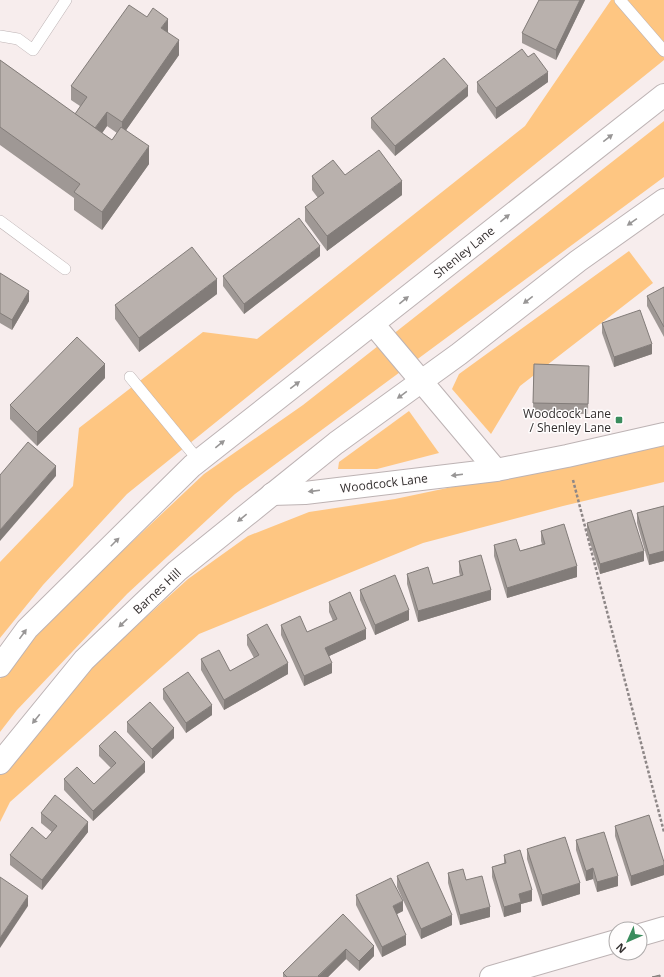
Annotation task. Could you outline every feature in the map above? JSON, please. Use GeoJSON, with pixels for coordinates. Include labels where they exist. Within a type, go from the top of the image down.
{"type":"FeatureCollection","features":[{"type":"Feature","properties":{"kind":"main road","name":"Shenley Lane"},"geometry":{"type":"LineString","coordinates":[[199,461],[264,408],[374,324],[520,206],[664,94]]}},
{"type":"Feature","properties":{"kind":"main road"},"geometry":{"type":"LineString","coordinates":[[421,381],[459,354],[578,261],[664,200]]}},
{"type":"Feature","properties":{"kind":"main road"},"geometry":{"type":"LineString","coordinates":[[374,324],[496,470]]}},
{"type":"Feature","properties":{"kind":"main road","name":"Barnes Hill"},"geometry":{"type":"LineString","coordinates":[[0,763],[84,660],[177,571],[336,443],[421,381]]}},
{"type":"Feature","properties":{"kind":"main road","name":"Woodcock Lane"},"geometry":{"type":"LineString","coordinates":[[272,494],[305,492],[496,470],[664,434]]}},
{"type":"Feature","properties":{"kind":"main road"},"geometry":{"type":"LineString","coordinates":[[0,666],[27,629],[199,461]]}},
{"type":"Feature","properties":{"kind":"main road"},"geometry":{"type":"LineString","coordinates":[[648,933],[664,928]]}},
{"type":"Feature","properties":{"kind":"main road"},"geometry":{"type":"LineString","coordinates":[[491,977],[608,944]]}},
{"type":"Feature","properties":{"kind":"lane"},"geometry":{"type":"LineString","coordinates":[[0,36],[18,39],[33,50],[66,0]]}},
{"type":"Feature","properties":{"kind":"lane"},"geometry":{"type":"LineString","coordinates":[[620,0],[664,50]]}},
{"type":"Feature","properties":{"kind":"lane"},"geometry":{"type":"LineString","coordinates":[[0,221],[64,268]]}},
{"type":"Feature","properties":{"kind":"lane"},"geometry":{"type":"LineString","coordinates":[[130,377],[199,461]]}},
{"type":"Feature","properties":{"kind":"path"},"geometry":{"type":"LineString","coordinates":[[567,456],[664,832]]}},
{"type":"Feature","properties":{"kind":"shaded area"},"geometry":{"type":"Polygon","coordinates":[[[611,0],[664,0],[664,60],[127,494],[43,585],[0,638],[0,562],[73,486],[79,428],[203,332],[257,339],[525,126],[611,0]]]}},
{"type":"Feature","properties":{"kind":"shaded area"},"geometry":{"type":"Polygon","coordinates":[[[664,121],[664,177],[235,494],[127,594],[17,710],[0,732],[0,679],[27,641],[204,474],[303,405],[664,121]]]}},
{"type":"Feature","properties":{"kind":"shaded area"},"geometry":{"type":"Polygon","coordinates":[[[629,251],[653,283],[520,386],[491,434],[452,389],[459,374],[629,251]]]}},
{"type":"Feature","properties":{"kind":"shaded area"},"geometry":{"type":"Polygon","coordinates":[[[409,411],[439,453],[377,469],[338,469],[339,462],[409,411]]]}},
{"type":"Feature","properties":{"kind":"shaded area"},"geometry":{"type":"Polygon","coordinates":[[[664,442],[664,482],[563,506],[423,543],[199,634],[10,802],[0,822],[0,775],[92,666],[188,579],[248,536],[309,512],[395,499],[664,442]]]}},
{"type":"Feature","properties":{"kind":"building"},"geometry":{"type":"Polygon","coordinates":[[[539,0],[580,0],[556,50],[522,33],[539,0]]]}},
{"type":"Feature","properties":{"kind":"building"},"geometry":{"type":"Polygon","coordinates":[[[129,5],[147,17],[153,8],[168,19],[161,28],[179,40],[122,122],[107,112],[95,128],[75,114],[87,97],[71,86],[129,5]]]}},
{"type":"Feature","properties":{"kind":"building"},"geometry":{"type":"Polygon","coordinates":[[[522,49],[528,57],[534,53],[548,72],[496,108],[477,82],[522,49]]]}},
{"type":"Feature","properties":{"kind":"building"},"geometry":{"type":"Polygon","coordinates":[[[444,58],[468,86],[395,146],[371,118],[444,58]]]}},
{"type":"Feature","properties":{"kind":"building"},"geometry":{"type":"Polygon","coordinates":[[[0,60],[112,140],[121,127],[149,146],[102,212],[74,192],[80,184],[0,127],[0,60]]]}},
{"type":"Feature","properties":{"kind":"building"},"geometry":{"type":"Polygon","coordinates":[[[379,150],[402,181],[327,236],[305,207],[324,193],[312,176],[333,160],[345,175],[379,150]]]}},
{"type":"Feature","properties":{"kind":"building"},"geometry":{"type":"Polygon","coordinates":[[[299,218],[320,246],[244,304],[223,276],[299,218]]]}},
{"type":"Feature","properties":{"kind":"building"},"geometry":{"type":"Polygon","coordinates":[[[192,247],[217,279],[139,338],[115,305],[192,247]]]}},
{"type":"Feature","properties":{"kind":"building"},"geometry":{"type":"Polygon","coordinates":[[[0,273],[29,291],[12,320],[0,313],[0,273]]]}},
{"type":"Feature","properties":{"kind":"building"},"geometry":{"type":"Polygon","coordinates":[[[664,287],[664,327],[647,296],[664,287]]]}},
{"type":"Feature","properties":{"kind":"building"},"geometry":{"type":"Polygon","coordinates":[[[640,310],[652,344],[614,357],[602,323],[640,310]]]}},
{"type":"Feature","properties":{"kind":"building"},"geometry":{"type":"Polygon","coordinates":[[[77,337],[105,364],[37,432],[10,405],[77,337]]]}},
{"type":"Feature","properties":{"kind":"building"},"geometry":{"type":"Polygon","coordinates":[[[534,364],[589,366],[588,404],[533,403],[534,364]]]}},
{"type":"Feature","properties":{"kind":"building"},"geometry":{"type":"Polygon","coordinates":[[[28,442],[56,466],[0,530],[0,475],[28,442]]]}},
{"type":"Feature","properties":{"kind":"building"},"geometry":{"type":"Polygon","coordinates":[[[664,506],[664,551],[649,555],[637,513],[664,506]]]}},
{"type":"Feature","properties":{"kind":"building"},"geometry":{"type":"Polygon","coordinates":[[[631,510],[644,551],[600,564],[587,523],[631,510]]]}},
{"type":"Feature","properties":{"kind":"building"},"geometry":{"type":"Polygon","coordinates":[[[564,524],[577,566],[507,588],[494,545],[516,539],[520,551],[545,544],[541,531],[564,524]]]}},
{"type":"Feature","properties":{"kind":"building"},"geometry":{"type":"Polygon","coordinates":[[[481,555],[491,590],[418,611],[407,574],[428,567],[433,584],[463,575],[459,561],[481,555]]]}},
{"type":"Feature","properties":{"kind":"building"},"geometry":{"type":"Polygon","coordinates":[[[395,575],[409,610],[375,625],[360,590],[395,575]]]}},
{"type":"Feature","properties":{"kind":"building"},"geometry":{"type":"Polygon","coordinates":[[[350,592],[366,629],[325,648],[332,663],[304,676],[281,625],[300,616],[307,632],[337,619],[329,602],[350,592]]]}},
{"type":"Feature","properties":{"kind":"building"},"geometry":{"type":"Polygon","coordinates":[[[267,624],[288,663],[224,700],[201,659],[219,650],[230,671],[259,655],[247,635],[267,624]]]}},
{"type":"Feature","properties":{"kind":"building"},"geometry":{"type":"Polygon","coordinates":[[[188,672],[212,705],[186,723],[163,689],[188,672]]]}},
{"type":"Feature","properties":{"kind":"building"},"geometry":{"type":"Polygon","coordinates":[[[150,702],[174,728],[152,749],[127,722],[150,702]]]}},
{"type":"Feature","properties":{"kind":"building"},"geometry":{"type":"Polygon","coordinates":[[[115,731],[145,762],[93,811],[64,779],[77,767],[94,784],[116,763],[99,746],[115,731]]]}},
{"type":"Feature","properties":{"kind":"building"},"geometry":{"type":"Polygon","coordinates":[[[55,795],[88,822],[42,880],[10,855],[32,827],[46,839],[57,826],[41,813],[55,795]]]}},
{"type":"Feature","properties":{"kind":"building"},"geometry":{"type":"Polygon","coordinates":[[[649,815],[664,865],[631,876],[615,826],[649,815]]]}},
{"type":"Feature","properties":{"kind":"building"},"geometry":{"type":"Polygon","coordinates":[[[604,832],[618,876],[597,882],[593,868],[586,871],[576,840],[604,832]]]}},
{"type":"Feature","properties":{"kind":"building"},"geometry":{"type":"Polygon","coordinates":[[[565,837],[580,883],[542,895],[527,849],[565,837]]]}},
{"type":"Feature","properties":{"kind":"building"},"geometry":{"type":"Polygon","coordinates":[[[520,850],[532,890],[519,894],[521,902],[504,907],[492,867],[506,863],[504,855],[520,850]]]}},
{"type":"Feature","properties":{"kind":"building"},"geometry":{"type":"Polygon","coordinates":[[[428,862],[452,915],[421,929],[397,876],[428,862]]]}},
{"type":"Feature","properties":{"kind":"building"},"geometry":{"type":"Polygon","coordinates":[[[463,869],[466,880],[482,876],[490,907],[460,915],[448,873],[463,869]]]}},
{"type":"Feature","properties":{"kind":"building"},"geometry":{"type":"Polygon","coordinates":[[[0,877],[28,896],[0,938],[0,877]]]}},
{"type":"Feature","properties":{"kind":"building"},"geometry":{"type":"Polygon","coordinates":[[[391,878],[403,901],[393,906],[406,935],[382,947],[356,895],[391,878]]]}},
{"type":"Feature","properties":{"kind":"building"},"geometry":{"type":"Polygon","coordinates":[[[343,914],[374,946],[359,961],[346,949],[318,976],[319,977],[287,977],[283,973],[343,914]]]}},
{"type":"Feature","properties":{"kind":"place","name":"Woodcock Lane / Shenley Lane"},"geometry":{"type":"Point","coordinates":[619,420]}}]}
